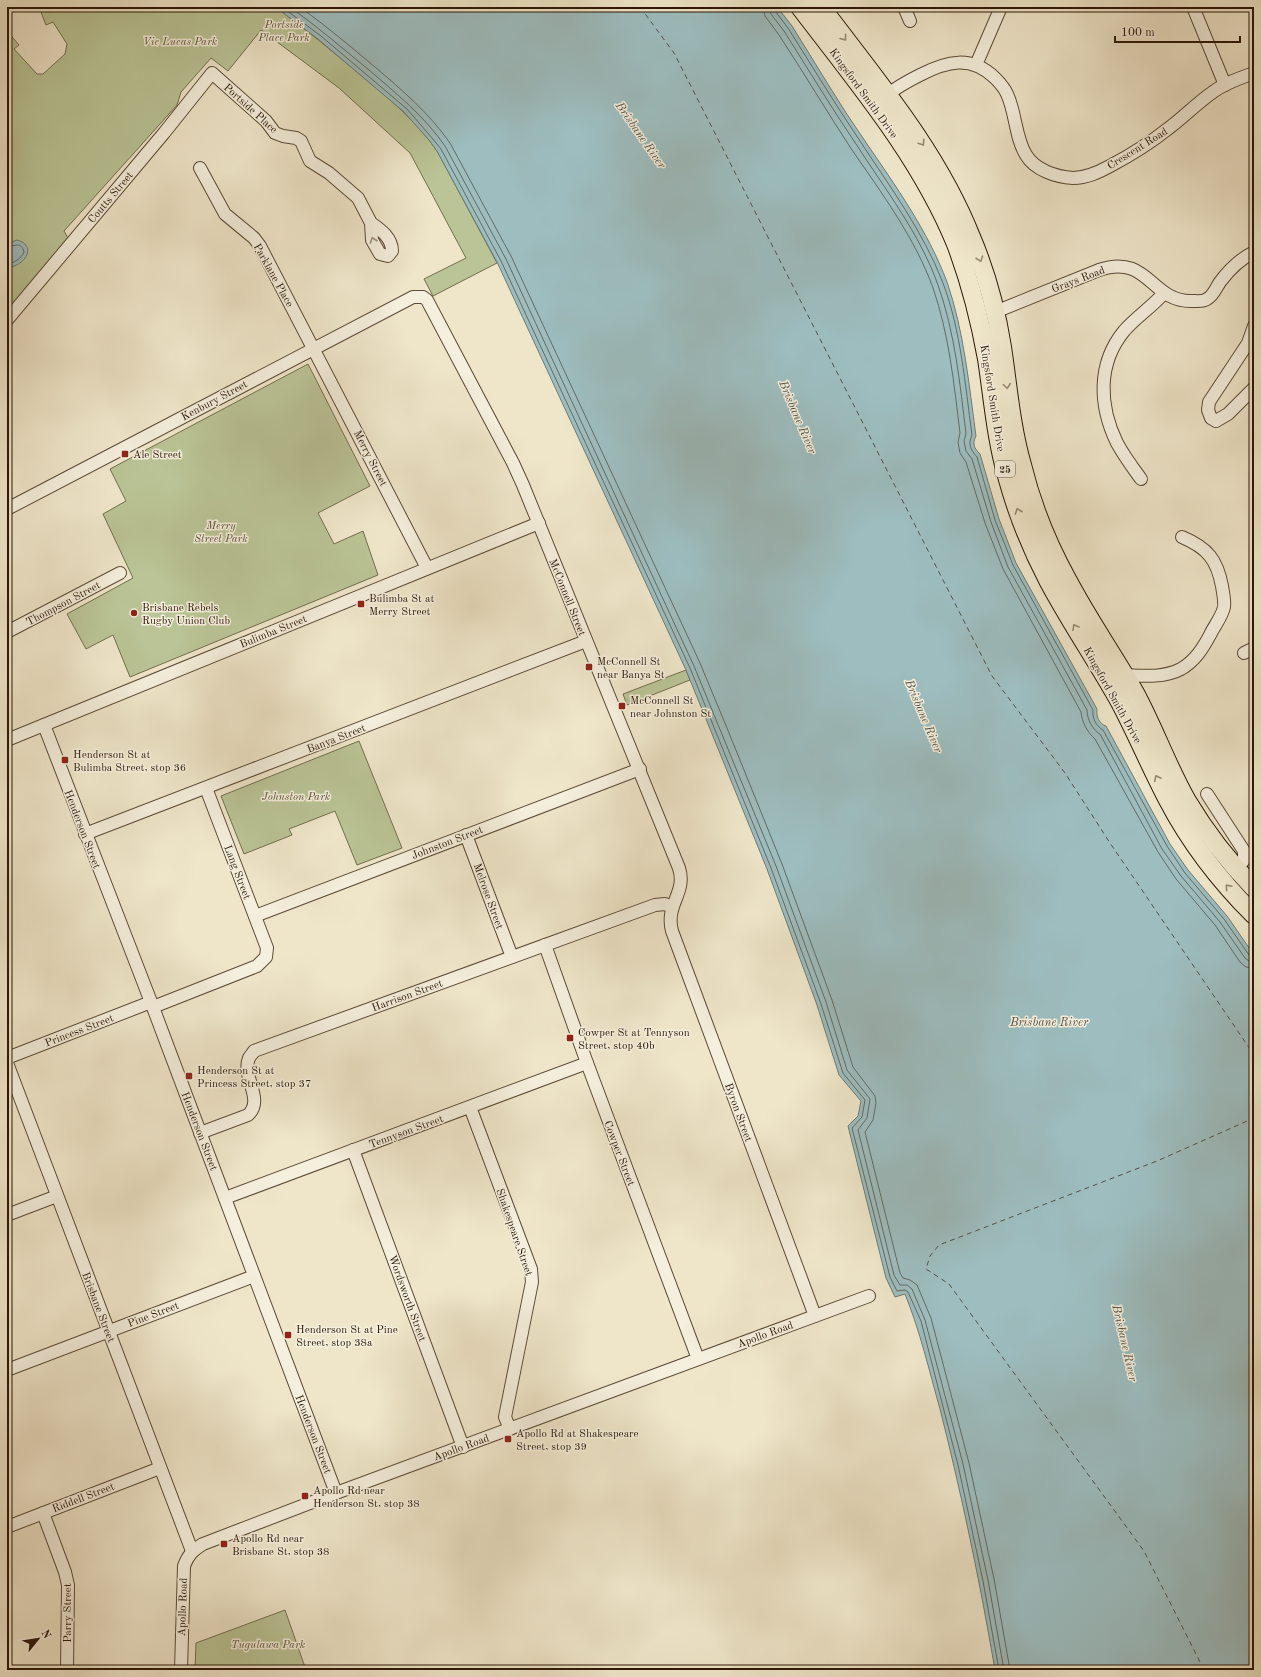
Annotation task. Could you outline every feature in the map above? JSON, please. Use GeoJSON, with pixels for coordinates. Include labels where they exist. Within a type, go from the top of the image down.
{"type":"FeatureCollection","features":[{"type":"Feature","properties":{"kind":"highway","name":"Kingsford Smith Drive"},"geometry":{"type":"LineString","coordinates":[[800,7],[898,138],[925,182],[944,218],[958,250],[972,291],[983,336],[1001,452],[1013,496],[1035,554],[1059,600],[1120,702],[1160,786],[1179,819],[1213,869],[1254,915]]}},
{"type":"Feature","properties":{"kind":"highway","name":"Kingsford Smith Drive"},"geometry":{"type":"LineString","coordinates":[[821,7],[925,148],[957,204],[979,256],[995,312],[1002,345],[1016,439],[1022,465],[1036,510],[1052,548],[1069,583],[1135,693],[1186,799],[1207,831],[1236,869],[1254,888]]}},
{"type":"Feature","properties":{"kind":"street"},"geometry":{"type":"LineString","coordinates":[[904,7],[910,21]]}},
{"type":"Feature","properties":{"kind":"street"},"geometry":{"type":"LineString","coordinates":[[976,65],[1001,7]]}},
{"type":"Feature","properties":{"kind":"street"},"geometry":{"type":"LineString","coordinates":[[1193,7],[1224,85]]}},
{"type":"Feature","properties":{"kind":"street","name":"Crescent Road"},"geometry":{"type":"LineString","coordinates":[[887,95],[900,85],[941,65],[959,62],[976,65],[990,73],[1003,86],[1008,96],[1021,142],[1029,158],[1039,168],[1065,177],[1075,178],[1088,176],[1119,161],[1146,145],[1169,128],[1203,99],[1224,85],[1254,73]]}},
{"type":"Feature","properties":{"kind":"street","name":"Portside Place"},"geometry":{"type":"LineString","coordinates":[[212,73],[266,121],[275,133],[296,138],[301,141],[310,161],[329,173],[358,198],[371,223]]}},
{"type":"Feature","properties":{"kind":"street","name":"Coutts Street"},"geometry":{"type":"LineString","coordinates":[[7,320],[164,133],[212,73]]}},
{"type":"Feature","properties":{"kind":"street","name":"Parklane Place"},"geometry":{"type":"LineString","coordinates":[[200,168],[225,214],[254,238],[260,246],[314,348]]}},
{"type":"Feature","properties":{"kind":"street","name":"Grays Road"},"geometry":{"type":"LineString","coordinates":[[995,312],[1099,270],[1113,266],[1132,268],[1164,293],[1182,300],[1207,299],[1232,268],[1243,258],[1254,252]]}},
{"type":"Feature","properties":{"kind":"street"},"geometry":{"type":"LineString","coordinates":[[1141,479],[1120,448],[1114,435],[1104,405],[1104,378],[1108,357],[1120,336],[1164,293]]}},
{"type":"Feature","properties":{"kind":"street","name":"Kenbury Street"},"geometry":{"type":"LineString","coordinates":[[7,509],[413,297],[423,297]]}},
{"type":"Feature","properties":{"kind":"street","name":"McConnell Street"},"geometry":{"type":"LineString","coordinates":[[423,297],[430,304],[513,463],[640,769],[681,875],[681,883],[672,907]]}},
{"type":"Feature","properties":{"kind":"street"},"geometry":{"type":"LineString","coordinates":[[1254,326],[1248,343],[1209,402],[1209,412],[1212,420],[1218,420],[1225,416],[1254,388]]}},
{"type":"Feature","properties":{"kind":"street","name":"Merry Street"},"geometry":{"type":"LineString","coordinates":[[314,348],[427,568]]}},
{"type":"Feature","properties":{"kind":"street","name":"Bulimba Street"},"geometry":{"type":"LineString","coordinates":[[7,740],[538,523]]}},
{"type":"Feature","properties":{"kind":"street"},"geometry":{"type":"LineString","coordinates":[[1124,675],[1146,677],[1176,671],[1190,662],[1203,647],[1224,607],[1222,583],[1214,560],[1204,550],[1182,537]]}},
{"type":"Feature","properties":{"kind":"street","name":"Thompson Street"},"geometry":{"type":"LineString","coordinates":[[7,632],[120,573]]}},
{"type":"Feature","properties":{"kind":"street","name":"Banya Street"},"geometry":{"type":"LineString","coordinates":[[85,834],[586,641]]}},
{"type":"Feature","properties":{"kind":"street"},"geometry":{"type":"LineString","coordinates":[[1135,693],[1139,685],[1146,677]]}},
{"type":"Feature","properties":{"kind":"street","name":"Henderson Street"},"geometry":{"type":"LineString","coordinates":[[44,725],[152,1004],[336,1493]]}},
{"type":"Feature","properties":{"kind":"street","name":"Johnston Street"},"geometry":{"type":"LineString","coordinates":[[255,916],[640,769]]}},
{"type":"Feature","properties":{"kind":"street","name":"Lang Street"},"geometry":{"type":"LineString","coordinates":[[206,788],[267,948],[266,957]]}},
{"type":"Feature","properties":{"kind":"street"},"geometry":{"type":"LineString","coordinates":[[1207,794],[1244,851],[1244,860],[1236,869]]}},
{"type":"Feature","properties":{"kind":"street","name":"Melrose Street"},"geometry":{"type":"LineString","coordinates":[[466,835],[512,957]]}},
{"type":"Feature","properties":{"kind":"street","name":"Harrison Street"},"geometry":{"type":"LineString","coordinates":[[200,1133],[248,1115],[252,1112],[255,1101],[247,1065],[249,1058],[254,1051],[656,905],[664,904],[672,907]]}},
{"type":"Feature","properties":{"kind":"street","name":"Byron Street"},"geometry":{"type":"LineString","coordinates":[[672,907],[669,918],[672,931],[815,1316]]}},
{"type":"Feature","properties":{"kind":"street","name":"Cowper Street"},"geometry":{"type":"LineString","coordinates":[[545,945],[587,1063],[698,1360]]}},
{"type":"Feature","properties":{"kind":"street","name":"Princess Street"},"geometry":{"type":"LineString","coordinates":[[7,1058],[257,966],[266,957]]}},
{"type":"Feature","properties":{"kind":"street","name":"Brisbane Street"},"geometry":{"type":"LineString","coordinates":[[7,1063],[192,1551]]}},
{"type":"Feature","properties":{"kind":"street","name":"Tennyson Street"},"geometry":{"type":"LineString","coordinates":[[225,1198],[470,1108],[587,1063]]}},
{"type":"Feature","properties":{"kind":"street","name":"Shakespeare Street"},"geometry":{"type":"LineString","coordinates":[[470,1108],[528,1262],[532,1282],[505,1417],[510,1430]]}},
{"type":"Feature","properties":{"kind":"street","name":"Wordsworth Street"},"geometry":{"type":"LineString","coordinates":[[353,1150],[463,1447]]}},
{"type":"Feature","properties":{"kind":"street"},"geometry":{"type":"LineString","coordinates":[[7,1215],[57,1196]]}},
{"type":"Feature","properties":{"kind":"street","name":"Pine Street"},"geometry":{"type":"LineString","coordinates":[[7,1370],[254,1276]]}},
{"type":"Feature","properties":{"kind":"street","name":"Apollo Road"},"geometry":{"type":"LineString","coordinates":[[181,1670],[184,1566],[192,1551],[203,1544],[336,1493],[510,1430],[869,1296]]}},
{"type":"Feature","properties":{"kind":"street","name":"Riddell Street"},"geometry":{"type":"LineString","coordinates":[[7,1527],[160,1468]]}},
{"type":"Feature","properties":{"kind":"street","name":"Parry Street"},"geometry":{"type":"LineString","coordinates":[[43,1513],[66,1572],[68,1585],[67,1670]]}},
{"type":"Feature","properties":{"kind":"green space"},"geometry":{"type":"Polygon","coordinates":[[[39,7],[273,7],[278,9],[322,43],[384,95],[421,130],[437,151],[497,263],[433,296],[424,279],[466,258],[410,153],[339,88],[261,30],[228,71],[211,58],[181,92],[177,105],[64,231],[69,240],[7,314],[7,31],[19,45],[14,49],[37,74],[43,74],[65,54],[67,44],[53,22],[46,25],[39,7]]]}},
{"type":"Feature","properties":{"kind":"green space","name":"Merry Street Park"},"geometry":{"type":"Polygon","coordinates":[[[308,364],[370,486],[318,513],[334,544],[363,531],[378,575],[130,677],[113,635],[86,649],[67,614],[133,578],[103,514],[126,501],[110,469],[308,364]]]}},
{"type":"Feature","properties":{"kind":"green space"},"geometry":{"type":"Polygon","coordinates":[[[686,670],[690,680],[627,705],[623,694],[686,670]]]}},
{"type":"Feature","properties":{"kind":"green space","name":"Johnston Park"},"geometry":{"type":"Polygon","coordinates":[[[359,741],[402,848],[357,865],[335,811],[289,829],[292,835],[244,854],[221,796],[359,741]]]}},
{"type":"Feature","properties":{"kind":"green space","name":"Tugulawa Park"},"geometry":{"type":"Polygon","coordinates":[[[285,1610],[306,1670],[195,1670],[196,1643],[285,1610]]]}},
{"type":"Feature","properties":{"kind":"water","name":"Brisbane River"},"geometry":{"type":"Polygon","coordinates":[[[273,7],[778,8],[792,26],[846,113],[921,227],[939,263],[953,301],[962,339],[968,378],[976,436],[974,446],[980,454],[999,519],[1016,563],[1097,709],[1098,719],[1106,726],[1170,844],[1188,870],[1227,916],[1254,955],[1254,1670],[995,1670],[970,1539],[940,1409],[920,1336],[905,1294],[895,1297],[886,1278],[848,1126],[858,1116],[861,1101],[839,1075],[817,1005],[767,869],[686,670],[497,262],[437,151],[404,112],[318,39],[278,9],[273,7]]]}},
{"type":"Feature","properties":{"kind":"water"},"geometry":{"type":"Polygon","coordinates":[[[17,240],[24,243],[28,251],[23,260],[18,264],[7,267],[7,244],[17,240]]]}},
{"type":"Feature","properties":{"kind":"ferry route"},"geometry":{"type":"LineString","coordinates":[[640,7],[674,53],[992,676],[1065,773],[1110,843],[1254,1055]]}},
{"type":"Feature","properties":{"kind":"ferry route"},"geometry":{"type":"LineString","coordinates":[[1204,1670],[1144,1551],[949,1284],[926,1269],[930,1256],[939,1245],[1157,1161],[1254,1118]]}},
{"type":"Feature","properties":{"kind":"place","name":"Ale Street"},"geometry":{"type":"Point","coordinates":[125,454]}},
{"type":"Feature","properties":{"kind":"place","name":"Bulimba St at Merry Street"},"geometry":{"type":"Point","coordinates":[361,604]}},
{"type":"Feature","properties":{"kind":"place","name":"Brisbane Rebels Rugby Union Club"},"geometry":{"type":"Point","coordinates":[134,613]}},
{"type":"Feature","properties":{"kind":"place","name":"McConnell St near Banya St"},"geometry":{"type":"Point","coordinates":[589,667]}},
{"type":"Feature","properties":{"kind":"place","name":"McConnell St near Johnston St"},"geometry":{"type":"Point","coordinates":[622,706]}},
{"type":"Feature","properties":{"kind":"place","name":"Henderson St at Bulimba Street, stop 36"},"geometry":{"type":"Point","coordinates":[65,760]}},
{"type":"Feature","properties":{"kind":"place","name":"Cowper St at Tennyson Street, stop 40b"},"geometry":{"type":"Point","coordinates":[570,1038]}},
{"type":"Feature","properties":{"kind":"place","name":"Henderson St at Princess Street, stop 37"},"geometry":{"type":"Point","coordinates":[189,1076]}},
{"type":"Feature","properties":{"kind":"place","name":"Henderson St at Pine Street, stop 38a"},"geometry":{"type":"Point","coordinates":[288,1335]}},
{"type":"Feature","properties":{"kind":"place","name":"Apollo Rd at Shakespeare Street, stop 39"},"geometry":{"type":"Point","coordinates":[508,1439]}},
{"type":"Feature","properties":{"kind":"place","name":"Apollo Rd near Henderson St, stop 38"},"geometry":{"type":"Point","coordinates":[305,1496]}},
{"type":"Feature","properties":{"kind":"place","name":"Apollo Rd near Brisbane St, stop 38"},"geometry":{"type":"Point","coordinates":[224,1544]}},
{"type":"Feature","properties":{"kind":"park label","name":"Portside Place Park"},"geometry":{"type":"Point","coordinates":[284,30]}},
{"type":"Feature","properties":{"kind":"park label","name":"Vic Lucas Park"},"geometry":{"type":"Point","coordinates":[180,41]}}]}
